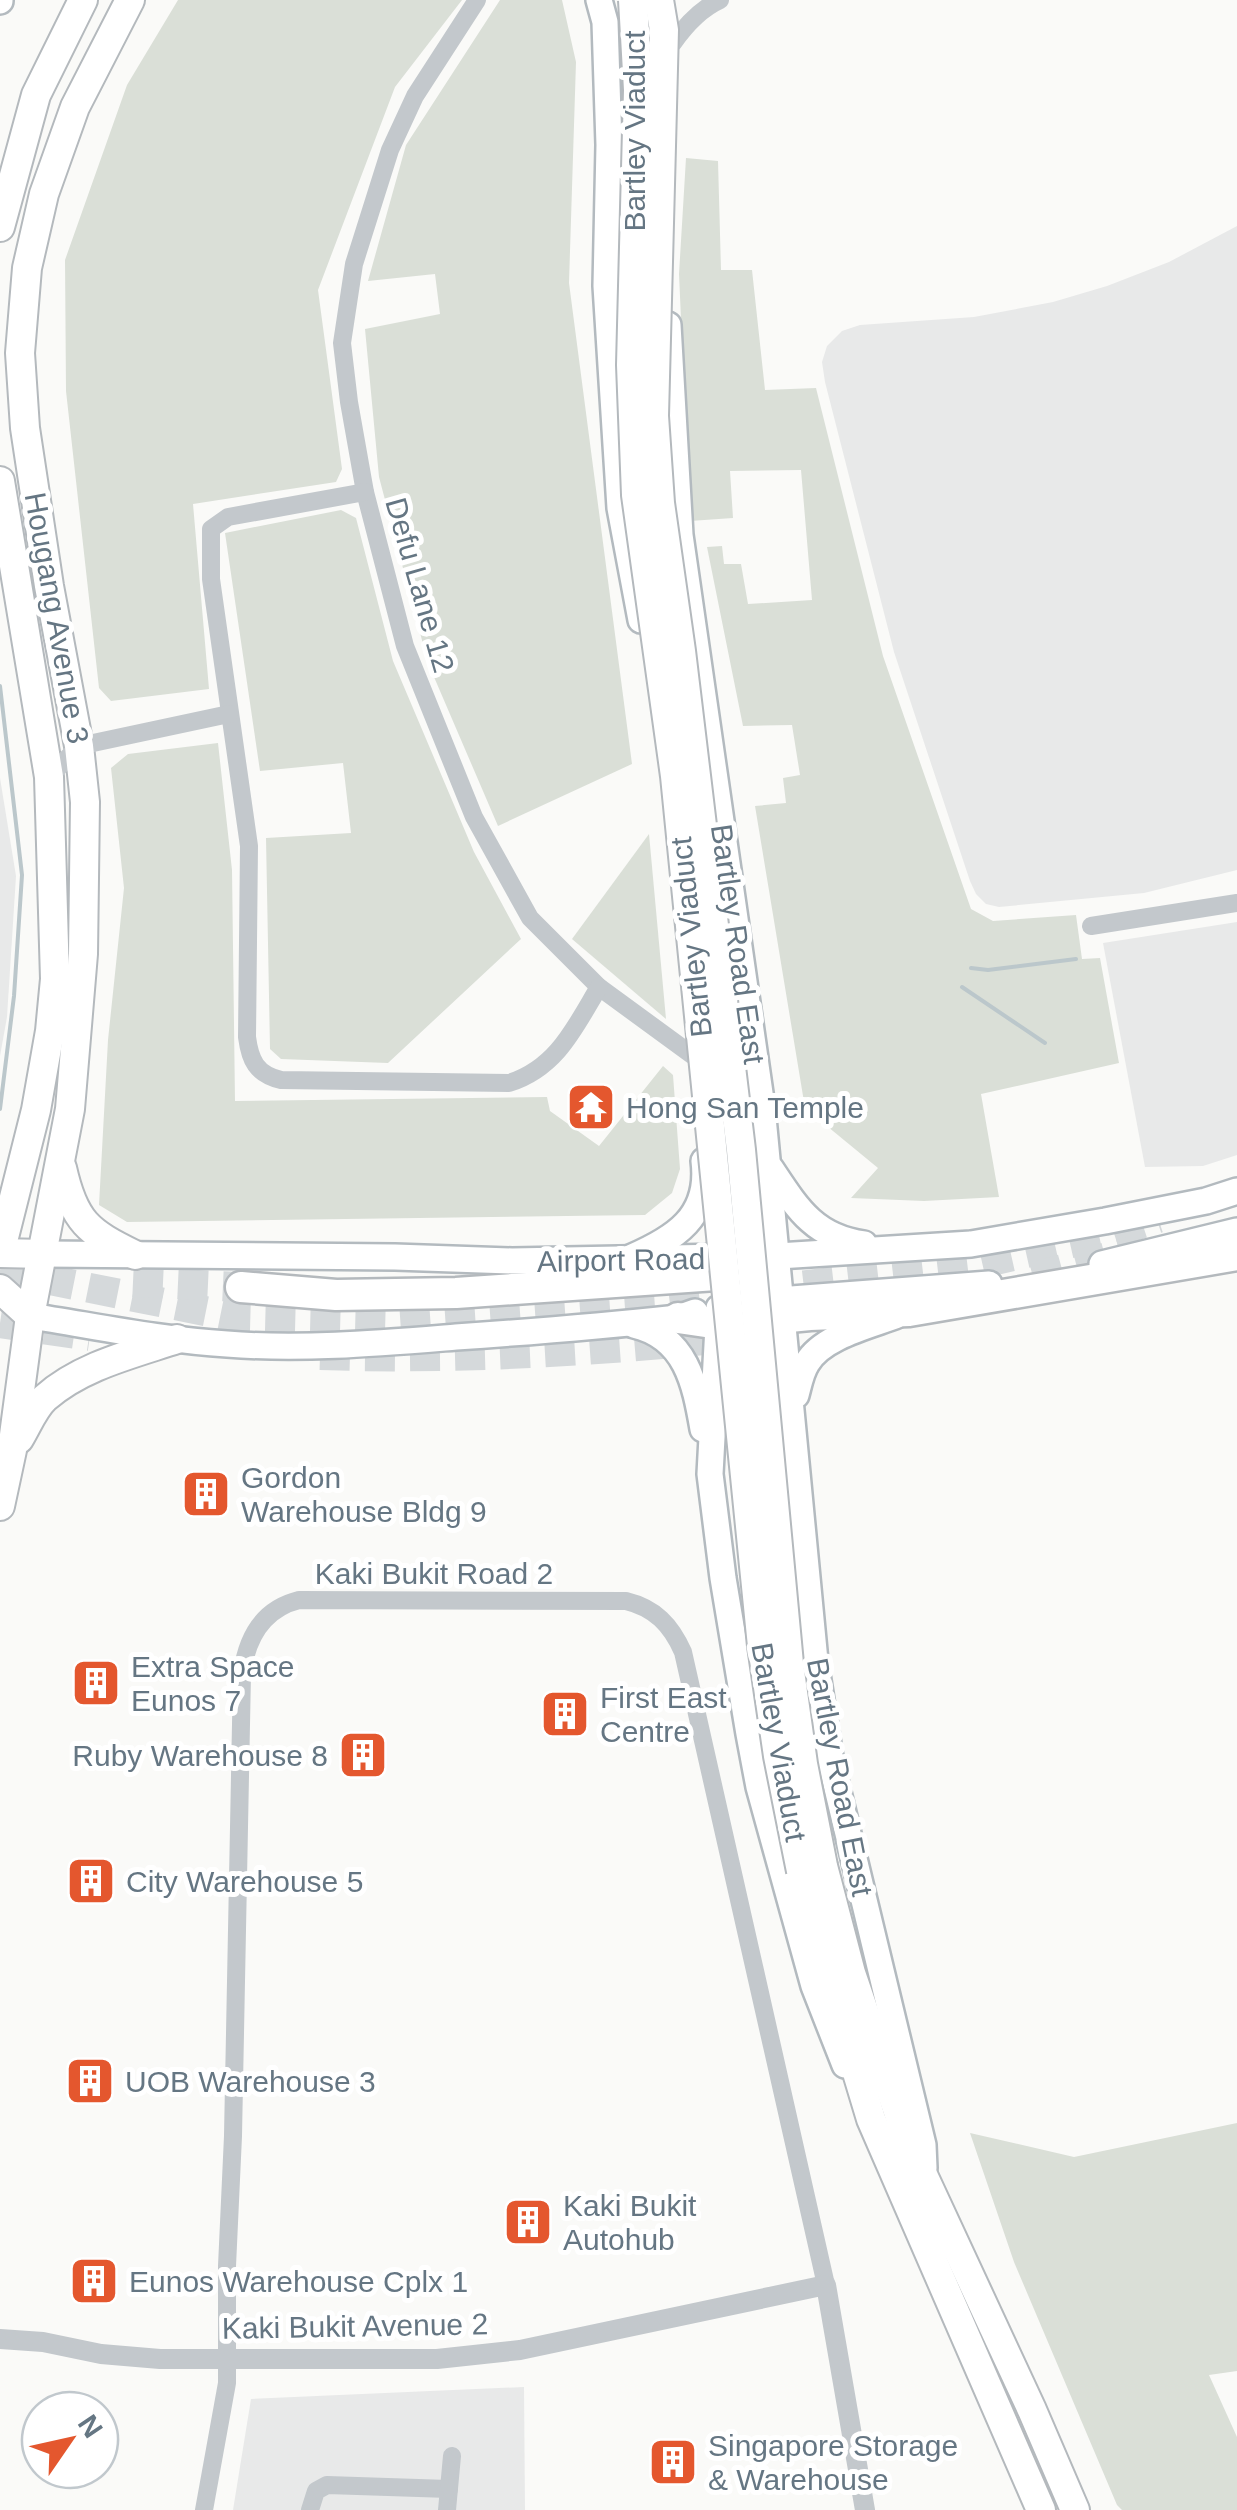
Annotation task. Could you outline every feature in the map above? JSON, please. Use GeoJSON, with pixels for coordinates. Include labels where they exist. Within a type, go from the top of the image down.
{"type":"FeatureCollection","features":[{"type":"Feature","properties":{"kind":"highway"},"geometry":{"type":"LineString","coordinates":[[678,1318],[782,1308],[909,1311],[1237,1254]]}},
{"type":"Feature","properties":{"kind":"highway"},"geometry":{"type":"LineString","coordinates":[[241,1287],[336,1295],[456,1293],[715,1267],[782,1308]]}},
{"type":"Feature","properties":{"kind":"main road"},"geometry":{"type":"LineString","coordinates":[[0,227],[4,189],[36,94],[83,0]]}},
{"type":"Feature","properties":{"kind":"main road","name":"Hougang Avenue 3"},"geometry":{"type":"LineString","coordinates":[[12,1450],[30,1316],[61,1162],[78,1046],[85,802],[31,463],[20,353],[28,268],[44,194],[75,107],[130,0]]}},
{"type":"Feature","properties":{"kind":"main road","name":"Bartley Viaduct"},"geometry":{"type":"LineString","coordinates":[[633,0],[638,90],[631,365],[636,495],[675,776],[760,1630],[778,1756],[812,1869]]}},
{"type":"Feature","properties":{"kind":"main road"},"geometry":{"type":"LineString","coordinates":[[600,4],[622,12],[646,10],[666,1]]}},
{"type":"Feature","properties":{"kind":"main road","name":"Bartley Viaduct"},"geometry":{"type":"LineString","coordinates":[[666,1],[654,416],[660,503],[740,1150],[812,1869]]}},
{"type":"Feature","properties":{"kind":"main road","name":"Bartley Road East"},"geometry":{"type":"LineString","coordinates":[[666,1],[672,43],[666,277],[680,535],[768,1165],[815,1661],[831,1763],[923,2145],[924,2176]]}},
{"type":"Feature","properties":{"kind":"main road","name":"Bartley Road East"},"geometry":{"type":"LineString","coordinates":[[600,4],[605,22],[609,145],[606,286],[620,508],[648,654],[666,808],[684,1042],[706,1172],[700,1204],[668,1241],[630,1258]]}},
{"type":"Feature","properties":{"kind":"main road"},"geometry":{"type":"LineString","coordinates":[[611,369],[628,390],[642,396],[661,388],[670,372]]}},
{"type":"Feature","properties":{"kind":"main road","name":"Hougang Avenue 3"},"geometry":{"type":"LineString","coordinates":[[0,480],[49,777],[55,979],[36,1110],[8,1190],[0,1253]]}},
{"type":"Feature","properties":{"kind":"main road"},"geometry":{"type":"LineString","coordinates":[[41,720],[58,715],[70,699]]}},
{"type":"Feature","properties":{"kind":"main road"},"geometry":{"type":"LineString","coordinates":[[666,808],[680,794],[692,792],[702,793],[719,808]]}},
{"type":"Feature","properties":{"kind":"main road"},"geometry":{"type":"LineString","coordinates":[[61,1162],[68,1192],[82,1221],[96,1236],[135,1255]]}},
{"type":"Feature","properties":{"kind":"main road"},"geometry":{"type":"LineString","coordinates":[[768,1165],[806,1220],[840,1241],[902,1249]]}},
{"type":"Feature","properties":{"kind":"main road","name":"Airport Road"},"geometry":{"type":"LineString","coordinates":[[0,1253],[512,1262],[630,1258],[715,1267],[778,1256],[970,1244],[1104,1221],[1237,1191]]}},
{"type":"Feature","properties":{"kind":"main road"},"geometry":{"type":"LineString","coordinates":[[782,1308],[974,1287],[1116,1262],[1237,1231]]}},
{"type":"Feature","properties":{"kind":"main road","name":"Bartley Road East"},"geometry":{"type":"LineString","coordinates":[[715,1267],[719,1315],[710,1474],[726,1598],[759,1787],[814,1986],[835,2045],[872,2119],[1041,2510]]}},
{"type":"Feature","properties":{"kind":"main road"},"geometry":{"type":"LineString","coordinates":[[0,1289],[30,1316]]}},
{"type":"Feature","properties":{"kind":"main road"},"geometry":{"type":"LineString","coordinates":[[793,1409],[810,1357],[842,1337],[909,1311]]}},
{"type":"Feature","properties":{"kind":"main road","name":"Airport Road"},"geometry":{"type":"LineString","coordinates":[[0,1312],[230,1345],[384,1343],[678,1318]]}},
{"type":"Feature","properties":{"kind":"main road"},"geometry":{"type":"LineString","coordinates":[[627,1324],[655,1330],[684,1362],[698,1401],[710,1474]]}},
{"type":"Feature","properties":{"kind":"main road"},"geometry":{"type":"LineString","coordinates":[[0,1506],[12,1450],[42,1400],[76,1376],[176,1339]]}},
{"type":"Feature","properties":{"kind":"main road","name":"Bartley Road East"},"geometry":{"type":"LineString","coordinates":[[812,1869],[830,1983],[872,2119]]}},
{"type":"Feature","properties":{"kind":"main road","name":"Bartley Road East"},"geometry":{"type":"LineString","coordinates":[[812,1869],[910,2147],[1075,2510]]}},
{"type":"Feature","properties":{"kind":"street"},"geometry":{"type":"LineString","coordinates":[[365,492],[342,343],[354,264],[390,150],[415,96],[477,0]]}},
{"type":"Feature","properties":{"kind":"street"},"geometry":{"type":"LineString","coordinates":[[672,43],[709,5],[720,0]]}},
{"type":"Feature","properties":{"kind":"street","name":"Defu Lane 12"},"geometry":{"type":"LineString","coordinates":[[599,987],[550,1062],[530,1076],[509,1082],[268,1077],[250,1058],[246,1037],[249,846],[211,579],[210,529],[228,517],[365,492],[405,646],[474,817],[530,918],[599,987],[684,1042]]}},
{"type":"Feature","properties":{"kind":"street"},"geometry":{"type":"LineString","coordinates":[[49,777],[79,746],[230,714]]}},
{"type":"Feature","properties":{"kind":"street"},"geometry":{"type":"LineString","coordinates":[[1091,926],[1237,904]]}},
{"type":"Feature","properties":{"kind":"street","name":"Kaki Bukit Road 2"},"geometry":{"type":"LineString","coordinates":[[204,2510],[227,2383],[242,1673],[249,1640],[282,1604],[300,1600],[626,1601],[640,1604],[665,1622],[676,1637],[687,1668],[826,2285]]}},
{"type":"Feature","properties":{"kind":"street"},"geometry":{"type":"LineString","coordinates":[[826,2285],[865,2510]]}},
{"type":"Feature","properties":{"kind":"street","name":"Kaki Bukit Avenue 2"},"geometry":{"type":"LineString","coordinates":[[0,2339],[43,2342],[101,2354],[227,2360],[412,2360],[520,2350],[826,2285]]}},
{"type":"Feature","properties":{"kind":"street"},"geometry":{"type":"LineString","coordinates":[[447,2510],[452,2456]]}},
{"type":"Feature","properties":{"kind":"street"},"geometry":{"type":"LineString","coordinates":[[310,2510],[316,2491],[323,2486],[449,2490]]}},
{"type":"Feature","properties":{"kind":"shaded area"},"geometry":{"type":"Polygon","coordinates":[[[178,0],[462,0],[395,87],[318,290],[342,469],[336,482],[193,504],[209,689],[111,701],[99,688],[66,391],[65,260],[127,85],[178,0]]]}},
{"type":"Feature","properties":{"kind":"shaded area"},"geometry":{"type":"Polygon","coordinates":[[[500,0],[562,0],[576,62],[569,283],[632,764],[498,826],[428,663],[379,477],[365,329],[440,314],[435,274],[368,281],[406,145],[500,0]]]}},
{"type":"Feature","properties":{"kind":"shaded area"},"geometry":{"type":"Polygon","coordinates":[[[686,158],[718,161],[721,270],[752,270],[765,390],[816,388],[883,656],[971,909],[993,921],[1076,915],[1082,959],[1100,958],[1119,1063],[981,1094],[999,1197],[924,1201],[851,1198],[878,1168],[805,1108],[755,806],[786,803],[783,778],[800,775],[792,725],[743,726],[707,547],[722,546],[724,564],[741,564],[748,604],[812,600],[801,470],[730,471],[733,518],[690,521],[679,274],[686,158]]]}},
{"type":"Feature","properties":{"kind":"shaded area"},"geometry":{"type":"Polygon","coordinates":[[[1237,226],[1237,870],[1144,893],[999,907],[986,904],[970,881],[894,652],[825,382],[822,362],[827,346],[842,331],[860,325],[974,317],[1053,302],[1169,262],[1237,226]]]}},
{"type":"Feature","properties":{"kind":"shaded area"},"geometry":{"type":"Polygon","coordinates":[[[341,510],[356,518],[393,661],[474,852],[521,939],[388,1063],[281,1059],[270,1049],[266,838],[351,833],[343,763],[260,771],[225,533],[341,510]]]}},
{"type":"Feature","properties":{"kind":"shaded area"},"geometry":{"type":"Polygon","coordinates":[[[218,743],[232,870],[235,1101],[547,1097],[550,1111],[599,1146],[663,1066],[673,1075],[680,1169],[672,1193],[645,1215],[127,1222],[99,1205],[108,1040],[124,888],[111,768],[128,754],[218,743]]]}},
{"type":"Feature","properties":{"kind":"shaded area"},"geometry":{"type":"Polygon","coordinates":[[[0,778],[16,876],[7,1017],[0,1056],[0,778]]]}},
{"type":"Feature","properties":{"kind":"shaded area"},"geometry":{"type":"Polygon","coordinates":[[[649,834],[666,1019],[572,939],[649,834]]]}},
{"type":"Feature","properties":{"kind":"shaded area"},"geometry":{"type":"Polygon","coordinates":[[[1237,922],[1237,1155],[1203,1166],[1145,1167],[1103,943],[1237,922]]]}},
{"type":"Feature","properties":{"kind":"shaded area"},"geometry":{"type":"Polygon","coordinates":[[[1237,2123],[1237,2371],[1209,2375],[1237,2437],[1237,2510],[1122,2510],[1014,2262],[970,2133],[1074,2157],[1237,2123]]]}},
{"type":"Feature","properties":{"kind":"shaded area"},"geometry":{"type":"Polygon","coordinates":[[[524,2387],[525,2510],[233,2510],[251,2399],[524,2387]]]}},
{"type":"Feature","properties":{"kind":"waterway"},"geometry":{"type":"LineString","coordinates":[[0,686],[22,875],[14,996],[0,1109]]}},
{"type":"Feature","properties":{"kind":"waterway"},"geometry":{"type":"LineString","coordinates":[[971,968],[988,970],[1076,959]]}},
{"type":"Feature","properties":{"kind":"waterway"},"geometry":{"type":"LineString","coordinates":[[962,987],[1045,1043]]}},
{"type":"Feature","properties":{"kind":"tunnel"},"geometry":{"type":"LineString","coordinates":[[0,1270],[235,1317],[388,1321],[661,1302],[969,1266],[1107,1235],[1158,1218]]}},
{"type":"Feature","properties":{"kind":"tunnel"},"geometry":{"type":"LineString","coordinates":[[1033,1277],[1129,1251]]}},
{"type":"Feature","properties":{"kind":"tunnel"},"geometry":{"type":"LineString","coordinates":[[133,1282],[241,1287]]}},
{"type":"Feature","properties":{"kind":"tunnel"},"geometry":{"type":"LineString","coordinates":[[0,1323],[90,1336]]}},
{"type":"Feature","properties":{"kind":"tunnel"},"geometry":{"type":"LineString","coordinates":[[320,1355],[532,1353],[744,1336]]}},
{"type":"Feature","properties":{"kind":"place","name":"Hong San Temple"},"geometry":{"type":"Point","coordinates":[591,1107]}},
{"type":"Feature","properties":{"kind":"place","name":"Gordon Warehouse Bldg 9"},"geometry":{"type":"Point","coordinates":[206,1494]}},
{"type":"Feature","properties":{"kind":"place","name":"Extra Space Eunos 7"},"geometry":{"type":"Point","coordinates":[96,1683]}},
{"type":"Feature","properties":{"kind":"place","name":"First East Centre"},"geometry":{"type":"Point","coordinates":[565,1714]}},
{"type":"Feature","properties":{"kind":"place","name":"Ruby Warehouse 8"},"geometry":{"type":"Point","coordinates":[363,1755]}},
{"type":"Feature","properties":{"kind":"place","name":"City Warehouse 5"},"geometry":{"type":"Point","coordinates":[91,1881]}},
{"type":"Feature","properties":{"kind":"place","name":"UOB Warehouse 3"},"geometry":{"type":"Point","coordinates":[90,2081]}},
{"type":"Feature","properties":{"kind":"place","name":"Kaki Bukit Autohub"},"geometry":{"type":"Point","coordinates":[528,2222]}},
{"type":"Feature","properties":{"kind":"place","name":"Eunos Warehouse Cplx 1"},"geometry":{"type":"Point","coordinates":[94,2281]}},
{"type":"Feature","properties":{"kind":"place","name":"Singapore Storage & Warehouse"},"geometry":{"type":"Point","coordinates":[673,2462]}}]}
